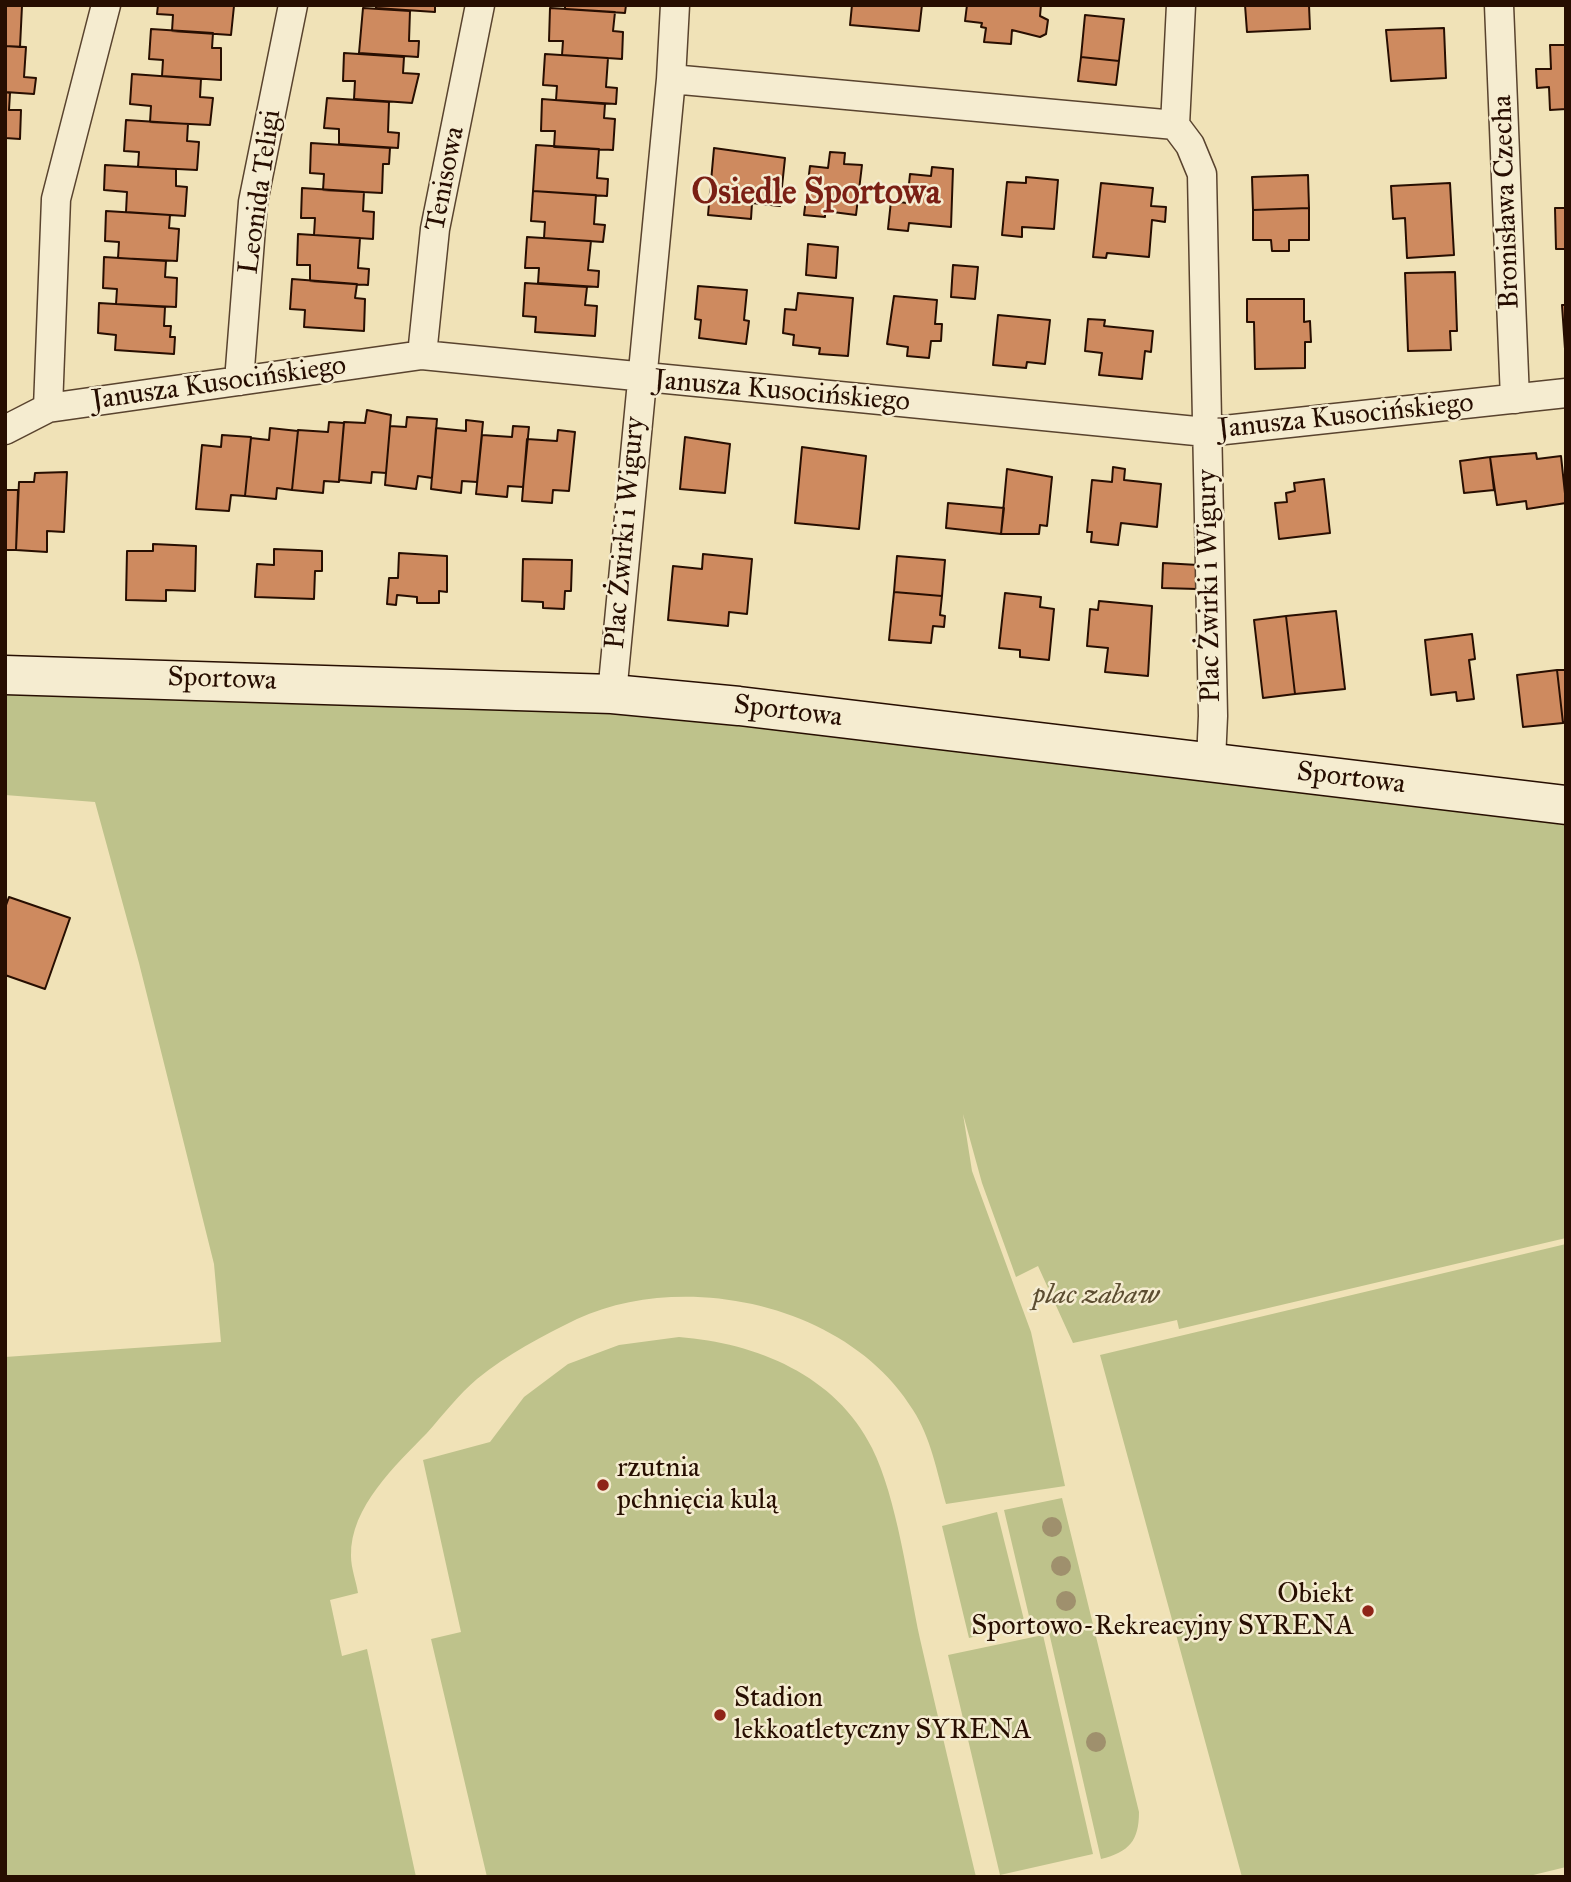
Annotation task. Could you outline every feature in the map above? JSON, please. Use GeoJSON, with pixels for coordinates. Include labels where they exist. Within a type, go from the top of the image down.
{"type":"FeatureCollection","features":[{"type":"Feature","properties":{"kind":"street"},"geometry":{"type":"LineString","coordinates":[[48,408],[56,199],[106,5]]}},
{"type":"Feature","properties":{"kind":"street","name":"Leonida Teligi"},"geometry":{"type":"LineString","coordinates":[[239,381],[253,202],[293,5]]}},
{"type":"Feature","properties":{"kind":"street","name":"Tenisowa"},"geometry":{"type":"LineString","coordinates":[[422,355],[435,229],[480,5]]}},
{"type":"Feature","properties":{"kind":"street","name":"Plac Żwirki i Wigury"},"geometry":{"type":"LineString","coordinates":[[612,694],[671,79],[675,5]]}},
{"type":"Feature","properties":{"kind":"street"},"geometry":{"type":"LineString","coordinates":[[671,79],[1175,125],[1181,5]]}},
{"type":"Feature","properties":{"kind":"street","name":"Bronisława Czecha"},"geometry":{"type":"LineString","coordinates":[[1499,5],[1515,399]]}},
{"type":"Feature","properties":{"kind":"street","name":"Plac Żwirki i Wigury"},"geometry":{"type":"LineString","coordinates":[[1175,125],[1190,145],[1202,174],[1213,716],[1210,761]]}},
{"type":"Feature","properties":{"kind":"street","name":"Janusza Kusocińskiego"},"geometry":{"type":"LineString","coordinates":[[5,430],[48,408],[422,355],[641,379],[1206,432],[1566,393]]}},
{"type":"Feature","properties":{"kind":"street","name":"Sportowa"},"geometry":{"type":"LineString","coordinates":[[5,675],[612,694],[752,707],[1566,805]]}},
{"type":"Feature","properties":{"kind":"green space","name":"plac zabaw"},"geometry":{"type":"Polygon","coordinates":[[[5,694],[547,709],[725,720],[1566,825],[1566,1238],[1179,1329],[1177,1320],[1073,1343],[1038,1266],[1016,1277],[982,1183],[963,1114],[972,1171],[1031,1332],[1065,1486],[946,1504],[929,1444],[919,1421],[885,1374],[849,1344],[807,1322],[762,1306],[714,1298],[666,1297],[620,1304],[577,1319],[513,1354],[477,1379],[389,1473],[366,1504],[353,1538],[351,1561],[358,1593],[330,1600],[342,1656],[367,1649],[416,1877],[5,1877],[5,1357],[221,1342],[214,1264],[139,963],[95,802],[5,795],[5,694]]]}},
{"type":"Feature","properties":{"kind":"green space","name":"Obiekt Sportowo-Rekreacyjny SYRENA"},"geometry":{"type":"Polygon","coordinates":[[[1566,1244],[1566,1867],[1525,1877],[1242,1877],[1100,1355],[1566,1244]]]}},
{"type":"Feature","properties":{"kind":"green space"},"geometry":{"type":"Polygon","coordinates":[[[679,1337],[737,1347],[791,1367],[815,1382],[837,1401],[857,1423],[872,1448],[881,1468],[895,1516],[920,1639],[976,1877],[487,1877],[431,1639],[461,1632],[423,1460],[490,1442],[524,1397],[568,1364],[619,1345],[679,1337]]]}},
{"type":"Feature","properties":{"kind":"green space"},"geometry":{"type":"Polygon","coordinates":[[[1062,1498],[1139,1812],[1137,1831],[1130,1844],[1119,1853],[1101,1859],[1048,1628],[1033,1633],[1004,1510],[1062,1498]]]}},
{"type":"Feature","properties":{"kind":"green space"},"geometry":{"type":"Polygon","coordinates":[[[997,1512],[1025,1624],[969,1638],[942,1526],[997,1512]]]}},
{"type":"Feature","properties":{"kind":"green space"},"geometry":{"type":"Polygon","coordinates":[[[1043,1635],[1093,1854],[1000,1875],[948,1655],[1043,1635]]]}},
{"type":"Feature","properties":{"kind":"building"},"geometry":{"type":"Polygon","coordinates":[[[5,5],[22,6],[20,47],[5,46],[5,5]]]}},
{"type":"Feature","properties":{"kind":"building"},"geometry":{"type":"Polygon","coordinates":[[[158,5],[234,6],[231,35],[172,31],[173,15],[157,14],[158,5]]]}},
{"type":"Feature","properties":{"kind":"building"},"geometry":{"type":"Polygon","coordinates":[[[376,5],[435,5],[435,12],[376,8],[376,5]]]}},
{"type":"Feature","properties":{"kind":"building"},"geometry":{"type":"Polygon","coordinates":[[[565,5],[626,5],[625,13],[565,9],[565,5]]]}},
{"type":"Feature","properties":{"kind":"building"},"geometry":{"type":"Polygon","coordinates":[[[852,5],[922,5],[919,31],[850,25],[852,5]]]}},
{"type":"Feature","properties":{"kind":"building"},"geometry":{"type":"Polygon","coordinates":[[[967,5],[1041,5],[1040,16],[1048,20],[1046,34],[1040,37],[1012,30],[1011,44],[984,42],[986,28],[981,27],[982,23],[965,21],[967,5]]]}},
{"type":"Feature","properties":{"kind":"building"},"geometry":{"type":"Polygon","coordinates":[[[1245,5],[1309,5],[1310,29],[1247,32],[1245,5]]]}},
{"type":"Feature","properties":{"kind":"building"},"geometry":{"type":"Polygon","coordinates":[[[363,8],[410,11],[409,41],[419,41],[418,57],[359,53],[363,8]]]}},
{"type":"Feature","properties":{"kind":"building"},"geometry":{"type":"Polygon","coordinates":[[[550,8],[615,12],[613,31],[623,32],[622,59],[562,55],[563,41],[549,41],[550,8]]]}},
{"type":"Feature","properties":{"kind":"building"},"geometry":{"type":"Polygon","coordinates":[[[1085,15],[1124,19],[1119,61],[1081,57],[1085,15]]]}},
{"type":"Feature","properties":{"kind":"building"},"geometry":{"type":"Polygon","coordinates":[[[1444,28],[1446,78],[1391,81],[1386,30],[1444,28]]]}},
{"type":"Feature","properties":{"kind":"building"},"geometry":{"type":"Polygon","coordinates":[[[151,29],[213,33],[212,48],[221,48],[221,80],[162,76],[163,60],[149,59],[151,29]]]}},
{"type":"Feature","properties":{"kind":"building"},"geometry":{"type":"Polygon","coordinates":[[[1550,45],[1566,45],[1566,109],[1550,110],[1549,87],[1537,88],[1536,69],[1551,69],[1550,45]]]}},
{"type":"Feature","properties":{"kind":"building"},"geometry":{"type":"Polygon","coordinates":[[[5,46],[26,47],[24,77],[36,78],[34,94],[5,92],[5,46]]]}},
{"type":"Feature","properties":{"kind":"building"},"geometry":{"type":"Polygon","coordinates":[[[344,53],[404,57],[403,73],[419,74],[412,103],[354,99],[355,81],[343,81],[344,53]]]}},
{"type":"Feature","properties":{"kind":"building"},"geometry":{"type":"Polygon","coordinates":[[[545,54],[608,58],[606,87],[617,88],[616,104],[556,100],[557,86],[543,85],[545,54]]]}},
{"type":"Feature","properties":{"kind":"building"},"geometry":{"type":"Polygon","coordinates":[[[1081,57],[1119,61],[1116,85],[1078,81],[1081,57]]]}},
{"type":"Feature","properties":{"kind":"building"},"geometry":{"type":"Polygon","coordinates":[[[132,74],[201,79],[200,97],[213,98],[210,125],[150,122],[151,106],[130,104],[132,74]]]}},
{"type":"Feature","properties":{"kind":"building"},"geometry":{"type":"Polygon","coordinates":[[[5,92],[10,93],[9,110],[21,110],[20,139],[5,138],[5,92]]]}},
{"type":"Feature","properties":{"kind":"building"},"geometry":{"type":"Polygon","coordinates":[[[327,98],[389,102],[388,132],[399,133],[398,148],[339,144],[339,129],[324,128],[327,98]]]}},
{"type":"Feature","properties":{"kind":"building"},"geometry":{"type":"Polygon","coordinates":[[[542,99],[605,104],[604,118],[615,119],[613,150],[554,147],[555,131],[541,131],[542,99]]]}},
{"type":"Feature","properties":{"kind":"building"},"geometry":{"type":"Polygon","coordinates":[[[126,120],[188,124],[187,141],[199,142],[197,170],[138,167],[139,152],[124,151],[126,120]]]}},
{"type":"Feature","properties":{"kind":"building"},"geometry":{"type":"Polygon","coordinates":[[[311,143],[390,148],[389,164],[383,164],[382,193],[323,190],[324,174],[310,173],[311,143]]]}},
{"type":"Feature","properties":{"kind":"building"},"geometry":{"type":"Polygon","coordinates":[[[536,145],[599,149],[597,178],[608,179],[607,196],[533,191],[536,145]]]}},
{"type":"Feature","properties":{"kind":"building"},"geometry":{"type":"Polygon","coordinates":[[[714,148],[785,158],[780,206],[752,203],[751,219],[708,215],[714,148]]]}},
{"type":"Feature","properties":{"kind":"building"},"geometry":{"type":"Polygon","coordinates":[[[830,152],[845,153],[844,164],[862,165],[856,215],[825,211],[825,217],[804,215],[810,166],[828,168],[830,152]]]}},
{"type":"Feature","properties":{"kind":"building"},"geometry":{"type":"Polygon","coordinates":[[[105,165],[176,169],[176,186],[187,187],[185,216],[126,212],[127,192],[104,190],[105,165]]]}},
{"type":"Feature","properties":{"kind":"building"},"geometry":{"type":"Polygon","coordinates":[[[932,167],[953,169],[951,227],[909,223],[908,231],[888,229],[891,201],[907,203],[910,174],[931,176],[932,167]]]}},
{"type":"Feature","properties":{"kind":"building"},"geometry":{"type":"Polygon","coordinates":[[[1308,175],[1309,208],[1253,210],[1252,177],[1308,175]]]}},
{"type":"Feature","properties":{"kind":"building"},"geometry":{"type":"Polygon","coordinates":[[[1026,177],[1058,180],[1054,229],[1022,227],[1022,237],[1002,235],[1007,182],[1026,183],[1026,177]]]}},
{"type":"Feature","properties":{"kind":"building"},"geometry":{"type":"Polygon","coordinates":[[[1101,183],[1153,188],[1151,206],[1166,207],[1165,222],[1152,220],[1149,257],[1107,253],[1106,258],[1093,257],[1101,183]]]}},
{"type":"Feature","properties":{"kind":"building"},"geometry":{"type":"Polygon","coordinates":[[[1450,183],[1454,255],[1407,258],[1405,218],[1393,219],[1391,186],[1450,183]]]}},
{"type":"Feature","properties":{"kind":"building"},"geometry":{"type":"Polygon","coordinates":[[[302,188],[364,192],[363,211],[374,212],[373,239],[314,235],[315,218],[301,218],[302,188]]]}},
{"type":"Feature","properties":{"kind":"building"},"geometry":{"type":"Polygon","coordinates":[[[533,191],[596,195],[594,224],[605,225],[603,242],[544,238],[545,222],[531,221],[533,191]]]}},
{"type":"Feature","properties":{"kind":"building"},"geometry":{"type":"Polygon","coordinates":[[[1309,208],[1309,240],[1289,240],[1289,251],[1272,251],[1271,240],[1253,240],[1253,210],[1309,208]]]}},
{"type":"Feature","properties":{"kind":"building"},"geometry":{"type":"Polygon","coordinates":[[[1555,208],[1566,208],[1566,249],[1556,249],[1555,208]]]}},
{"type":"Feature","properties":{"kind":"building"},"geometry":{"type":"Polygon","coordinates":[[[106,211],[170,215],[169,228],[179,229],[177,261],[118,258],[119,242],[105,241],[106,211]]]}},
{"type":"Feature","properties":{"kind":"building"},"geometry":{"type":"Polygon","coordinates":[[[298,234],[360,238],[358,268],[369,269],[368,285],[310,281],[310,265],[297,265],[298,234]]]}},
{"type":"Feature","properties":{"kind":"building"},"geometry":{"type":"Polygon","coordinates":[[[527,237],[591,241],[588,270],[599,271],[598,287],[538,283],[539,268],[525,268],[527,237]]]}},
{"type":"Feature","properties":{"kind":"building"},"geometry":{"type":"Polygon","coordinates":[[[808,244],[838,247],[836,278],[806,275],[808,244]]]}},
{"type":"Feature","properties":{"kind":"building"},"geometry":{"type":"Polygon","coordinates":[[[104,257],[166,261],[165,277],[177,278],[176,307],[116,304],[117,289],[103,288],[104,257]]]}},
{"type":"Feature","properties":{"kind":"building"},"geometry":{"type":"Polygon","coordinates":[[[953,265],[978,267],[975,299],[951,297],[953,265]]]}},
{"type":"Feature","properties":{"kind":"building"},"geometry":{"type":"Polygon","coordinates":[[[1455,272],[1457,331],[1450,331],[1451,350],[1408,351],[1405,273],[1455,272]]]}},
{"type":"Feature","properties":{"kind":"building"},"geometry":{"type":"Polygon","coordinates":[[[292,279],[357,284],[355,298],[365,299],[364,331],[304,327],[305,310],[290,309],[292,279]]]}},
{"type":"Feature","properties":{"kind":"building"},"geometry":{"type":"Polygon","coordinates":[[[525,283],[587,287],[585,305],[597,306],[595,336],[535,332],[536,317],[523,316],[525,283]]]}},
{"type":"Feature","properties":{"kind":"building"},"geometry":{"type":"Polygon","coordinates":[[[698,286],[747,290],[744,320],[749,321],[746,344],[699,338],[701,320],[695,319],[698,286]]]}},
{"type":"Feature","properties":{"kind":"building"},"geometry":{"type":"Polygon","coordinates":[[[798,293],[853,298],[848,356],[819,354],[820,348],[793,345],[794,335],[783,333],[785,309],[796,310],[798,293]]]}},
{"type":"Feature","properties":{"kind":"building"},"geometry":{"type":"Polygon","coordinates":[[[894,296],[937,300],[935,324],[942,324],[941,341],[931,341],[929,358],[907,356],[908,347],[887,344],[894,296]]]}},
{"type":"Feature","properties":{"kind":"building"},"geometry":{"type":"Polygon","coordinates":[[[1247,299],[1304,299],[1304,322],[1310,321],[1311,342],[1305,342],[1305,368],[1255,369],[1254,322],[1247,322],[1247,299]]]}},
{"type":"Feature","properties":{"kind":"building"},"geometry":{"type":"Polygon","coordinates":[[[99,303],[165,307],[164,326],[171,326],[170,337],[175,337],[174,354],[115,350],[116,335],[98,333],[99,303]]]}},
{"type":"Feature","properties":{"kind":"building"},"geometry":{"type":"Polygon","coordinates":[[[1562,305],[1566,305],[1566,349],[1565,349],[1562,305]]]}},
{"type":"Feature","properties":{"kind":"building"},"geometry":{"type":"Polygon","coordinates":[[[998,315],[1050,320],[1045,364],[1027,362],[1026,368],[993,365],[998,315]]]}},
{"type":"Feature","properties":{"kind":"building"},"geometry":{"type":"Polygon","coordinates":[[[1088,319],[1105,320],[1104,326],[1153,331],[1151,352],[1145,351],[1142,379],[1099,375],[1102,353],[1085,351],[1088,319]]]}},
{"type":"Feature","properties":{"kind":"building"},"geometry":{"type":"Polygon","coordinates":[[[367,410],[391,415],[386,473],[372,472],[371,483],[339,480],[344,422],[365,423],[367,410]]]}},
{"type":"Feature","properties":{"kind":"building"},"geometry":{"type":"Polygon","coordinates":[[[407,417],[437,419],[432,478],[418,476],[416,489],[385,485],[390,426],[406,427],[407,417]]]}},
{"type":"Feature","properties":{"kind":"building"},"geometry":{"type":"Polygon","coordinates":[[[466,420],[483,422],[477,482],[462,481],[461,493],[431,489],[436,428],[466,431],[466,420]]]}},
{"type":"Feature","properties":{"kind":"building"},"geometry":{"type":"Polygon","coordinates":[[[329,422],[344,423],[339,482],[324,481],[323,493],[292,490],[298,430],[328,432],[329,422]]]}},
{"type":"Feature","properties":{"kind":"building"},"geometry":{"type":"Polygon","coordinates":[[[513,426],[529,427],[523,487],[508,486],[507,497],[476,494],[482,435],[512,437],[513,426]]]}},
{"type":"Feature","properties":{"kind":"building"},"geometry":{"type":"Polygon","coordinates":[[[270,428],[298,431],[292,490],[277,488],[276,499],[245,496],[251,438],[269,440],[270,428]]]}},
{"type":"Feature","properties":{"kind":"building"},"geometry":{"type":"Polygon","coordinates":[[[558,430],[575,432],[569,491],[553,490],[552,503],[522,501],[527,439],[557,441],[558,430]]]}},
{"type":"Feature","properties":{"kind":"building"},"geometry":{"type":"Polygon","coordinates":[[[222,435],[251,437],[245,496],[231,495],[229,511],[196,509],[202,445],[221,447],[222,435]]]}},
{"type":"Feature","properties":{"kind":"building"},"geometry":{"type":"Polygon","coordinates":[[[685,437],[730,444],[725,493],[680,489],[685,437]]]}},
{"type":"Feature","properties":{"kind":"building"},"geometry":{"type":"Polygon","coordinates":[[[802,447],[866,456],[859,529],[795,523],[802,447]]]}},
{"type":"Feature","properties":{"kind":"building"},"geometry":{"type":"Polygon","coordinates":[[[1536,453],[1537,459],[1561,456],[1566,503],[1527,509],[1526,501],[1497,505],[1490,457],[1536,453]]]}},
{"type":"Feature","properties":{"kind":"building"},"geometry":{"type":"Polygon","coordinates":[[[1490,457],[1494,490],[1464,493],[1460,461],[1490,457]]]}},
{"type":"Feature","properties":{"kind":"building"},"geometry":{"type":"Polygon","coordinates":[[[1113,467],[1125,469],[1124,480],[1161,484],[1157,527],[1121,523],[1118,545],[1091,542],[1092,532],[1087,532],[1092,480],[1112,482],[1113,467]]]}},
{"type":"Feature","properties":{"kind":"building"},"geometry":{"type":"Polygon","coordinates":[[[1007,469],[1052,477],[1047,526],[1040,525],[1039,534],[1001,534],[1007,469]]]}},
{"type":"Feature","properties":{"kind":"building"},"geometry":{"type":"Polygon","coordinates":[[[67,472],[64,532],[47,531],[47,552],[16,550],[19,482],[34,482],[35,473],[67,472]]]}},
{"type":"Feature","properties":{"kind":"building"},"geometry":{"type":"Polygon","coordinates":[[[1324,479],[1330,533],[1279,539],[1275,503],[1287,502],[1286,493],[1295,491],[1294,483],[1324,479]]]}},
{"type":"Feature","properties":{"kind":"building"},"geometry":{"type":"Polygon","coordinates":[[[5,490],[18,490],[16,550],[5,550],[5,490]]]}},
{"type":"Feature","properties":{"kind":"building"},"geometry":{"type":"Polygon","coordinates":[[[948,503],[1004,508],[1001,534],[946,528],[948,503]]]}},
{"type":"Feature","properties":{"kind":"building"},"geometry":{"type":"Polygon","coordinates":[[[153,544],[196,546],[195,591],[166,590],[166,601],[126,600],[127,551],[153,551],[153,544]]]}},
{"type":"Feature","properties":{"kind":"building"},"geometry":{"type":"Polygon","coordinates":[[[274,549],[322,551],[322,571],[315,571],[314,599],[255,597],[257,564],[274,565],[274,549]]]}},
{"type":"Feature","properties":{"kind":"building"},"geometry":{"type":"Polygon","coordinates":[[[399,553],[447,556],[447,592],[439,591],[439,603],[417,603],[417,597],[397,595],[396,605],[387,604],[389,578],[398,578],[399,553]]]}},
{"type":"Feature","properties":{"kind":"building"},"geometry":{"type":"Polygon","coordinates":[[[703,554],[752,559],[747,614],[729,612],[728,626],[668,620],[673,566],[702,569],[703,554]]]}},
{"type":"Feature","properties":{"kind":"building"},"geometry":{"type":"Polygon","coordinates":[[[897,556],[945,560],[942,596],[894,592],[897,556]]]}},
{"type":"Feature","properties":{"kind":"building"},"geometry":{"type":"Polygon","coordinates":[[[523,559],[572,560],[571,591],[565,591],[564,609],[543,608],[543,602],[522,601],[523,559]]]}},
{"type":"Feature","properties":{"kind":"building"},"geometry":{"type":"Polygon","coordinates":[[[1163,563],[1198,565],[1197,589],[1162,588],[1163,563]]]}},
{"type":"Feature","properties":{"kind":"building"},"geometry":{"type":"Polygon","coordinates":[[[894,592],[942,596],[940,615],[945,616],[944,627],[933,626],[931,643],[889,640],[894,592]]]}},
{"type":"Feature","properties":{"kind":"building"},"geometry":{"type":"Polygon","coordinates":[[[1005,593],[1041,597],[1040,607],[1054,609],[1049,660],[1020,657],[1020,650],[999,648],[1005,593]]]}},
{"type":"Feature","properties":{"kind":"building"},"geometry":{"type":"Polygon","coordinates":[[[1099,601],[1152,606],[1148,676],[1105,672],[1108,648],[1087,646],[1090,609],[1098,610],[1099,601]]]}},
{"type":"Feature","properties":{"kind":"building"},"geometry":{"type":"Polygon","coordinates":[[[1336,611],[1345,689],[1295,694],[1286,616],[1336,611]]]}},
{"type":"Feature","properties":{"kind":"building"},"geometry":{"type":"Polygon","coordinates":[[[1286,616],[1295,694],[1263,698],[1254,620],[1286,616]]]}},
{"type":"Feature","properties":{"kind":"building"},"geometry":{"type":"Polygon","coordinates":[[[1472,634],[1475,659],[1469,660],[1474,699],[1457,701],[1456,692],[1431,695],[1425,640],[1472,634]]]}},
{"type":"Feature","properties":{"kind":"building"},"geometry":{"type":"Polygon","coordinates":[[[1557,670],[1563,723],[1523,727],[1517,675],[1557,670]]]}},
{"type":"Feature","properties":{"kind":"building"},"geometry":{"type":"Polygon","coordinates":[[[1557,670],[1566,670],[1566,722],[1563,723],[1557,670]]]}},
{"type":"Feature","properties":{"kind":"building"},"geometry":{"type":"Polygon","coordinates":[[[9,897],[70,918],[45,989],[5,975],[5,908],[9,897]]]}},
{"type":"Feature","properties":{"kind":"place","name":"rzutnia pchnięcia kulą"},"geometry":{"type":"Point","coordinates":[603,1485]}},
{"type":"Feature","properties":{"kind":"place","name":"Obiekt Sportowo-Rekreacyjny SYRENA"},"geometry":{"type":"Point","coordinates":[1368,1611]}},
{"type":"Feature","properties":{"kind":"place","name":"Stadion lekkoatletyczny SYRENA"},"geometry":{"type":"Point","coordinates":[720,1715]}},
{"type":"Feature","properties":{"kind":"district","name":"Osiedle Sportowa"},"geometry":{"type":"Point","coordinates":[816,194]}}]}
